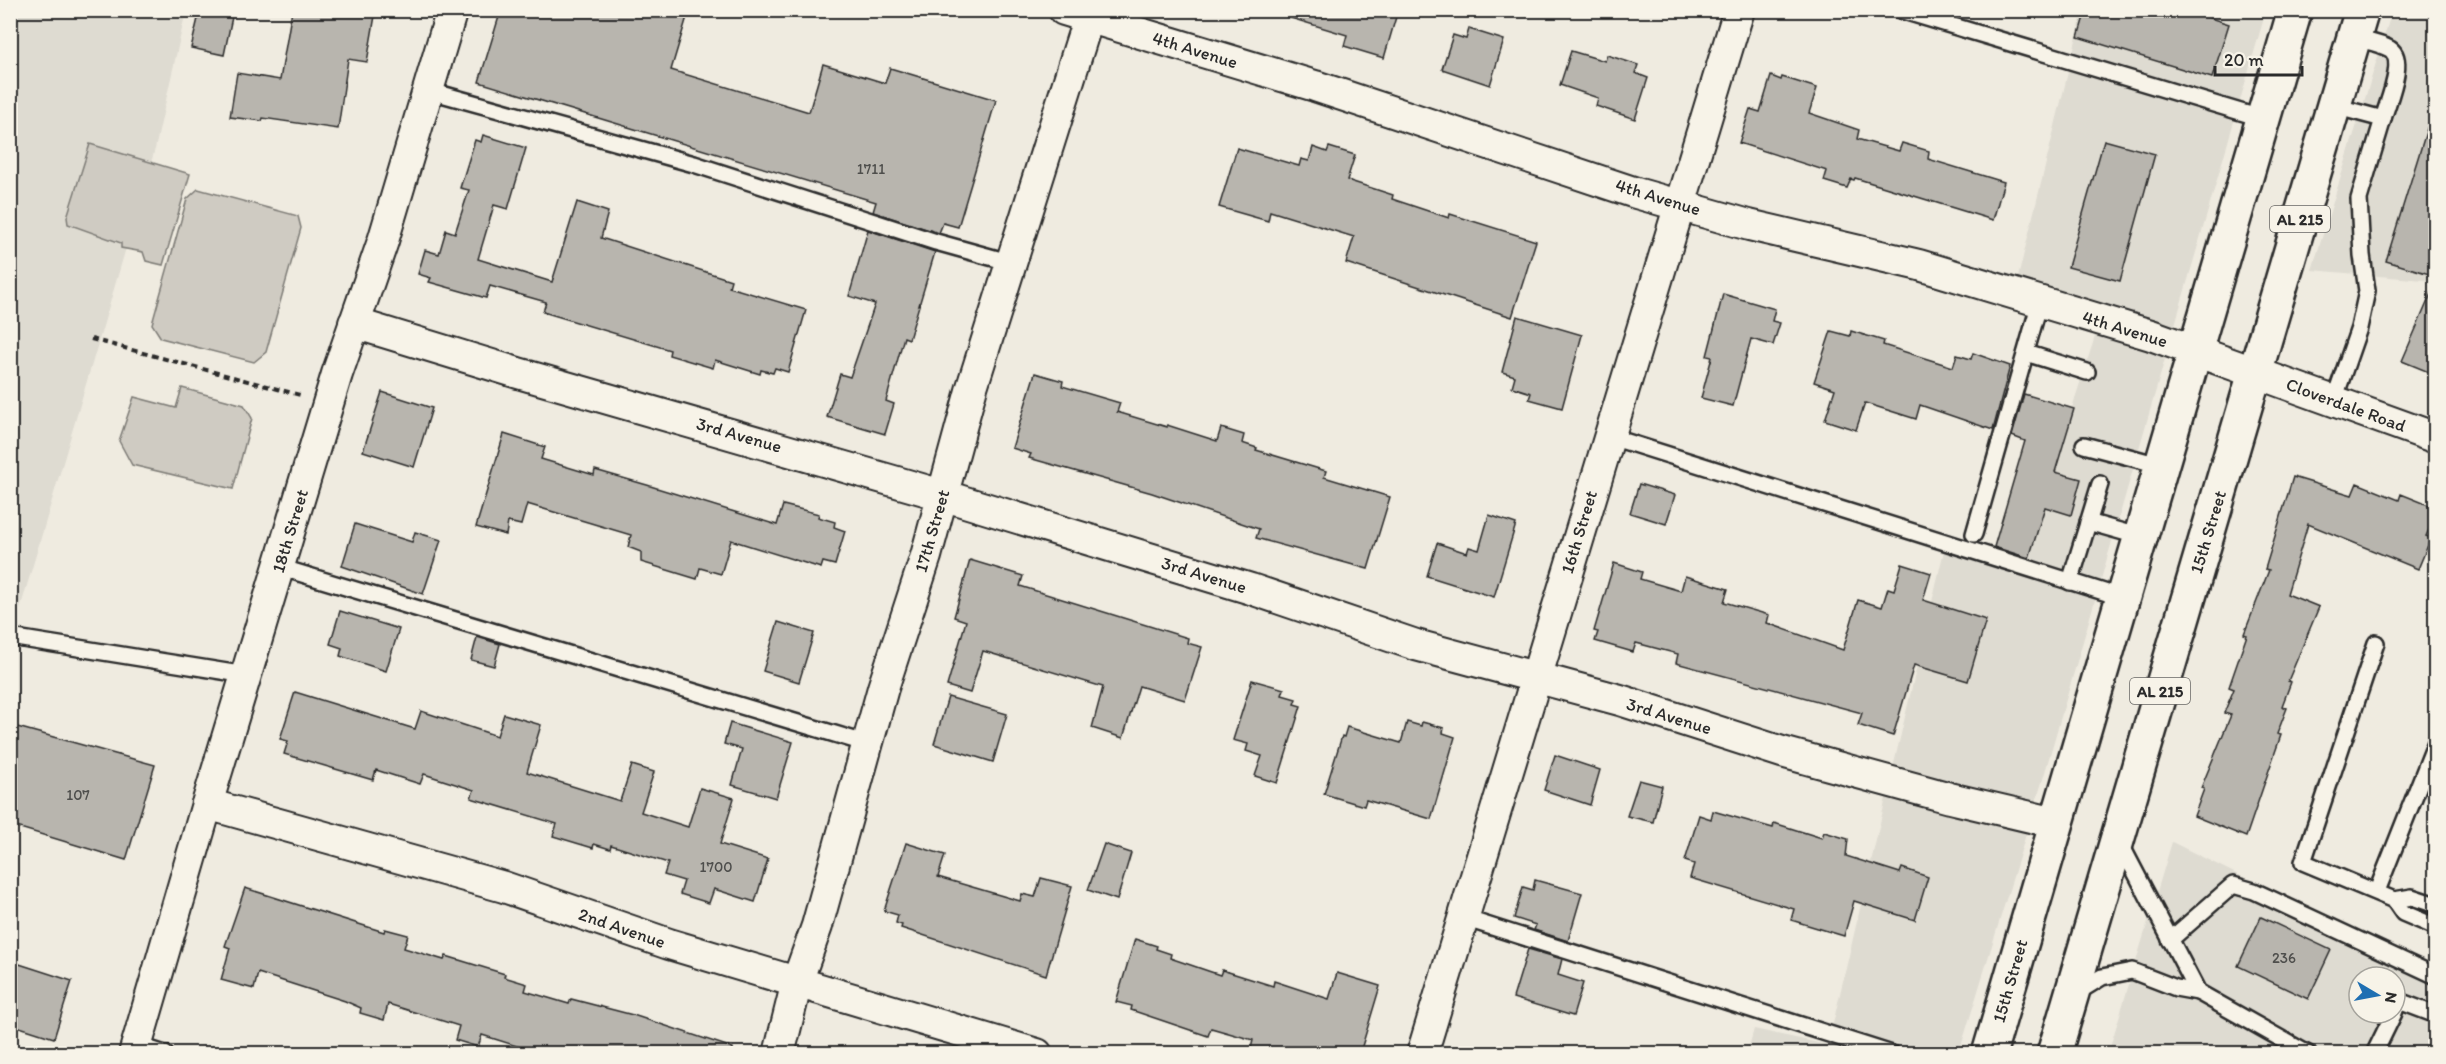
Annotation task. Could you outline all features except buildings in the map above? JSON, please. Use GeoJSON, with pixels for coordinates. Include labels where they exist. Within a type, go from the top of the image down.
{"type":"FeatureCollection","features":[{"type":"Feature","properties":{"kind":"main road","name":"15th Street"},"geometry":{"type":"LineString","coordinates":[[1989,1053],[2198,351],[2295,10]]}},
{"type":"Feature","properties":{"kind":"main road","name":"15th Street"},"geometry":{"type":"LineString","coordinates":[[2054,1053],[2116,836],[2358,24]]}},
{"type":"Feature","properties":{"kind":"street","name":"18th Street"},"geometry":{"type":"LineString","coordinates":[[135,1049],[246,675],[354,323],[383,241],[452,10]]}},
{"type":"Feature","properties":{"kind":"street","name":"16th Street"},"geometry":{"type":"LineString","coordinates":[[1422,1053],[1678,203],[1739,10]]}},
{"type":"Feature","properties":{"kind":"street","name":"4th Avenue"},"geometry":{"type":"LineString","coordinates":[[1081,13],[1315,86],[1636,193],[1678,203],[1749,225],[1919,265],[2198,351],[2256,372]]}},
{"type":"Feature","properties":{"kind":"street","name":"17th Street"},"geometry":{"type":"LineString","coordinates":[[779,1053],[797,982],[817,926],[972,387],[1012,263],[1081,13]]}},
{"type":"Feature","properties":{"kind":"street","name":"3rd Avenue"},"geometry":{"type":"LineString","coordinates":[[354,323],[518,373],[942,495],[1251,589],[1416,645],[1620,700],[1816,761],[1950,798],[2056,823]]}},
{"type":"Feature","properties":{"kind":"street","name":"Cloverdale Road"},"geometry":{"type":"LineString","coordinates":[[2256,372],[2436,438]]}},
{"type":"Feature","properties":{"kind":"street","name":"2nd Avenue"},"geometry":{"type":"LineString","coordinates":[[207,804],[504,887],[669,944],[1036,1053]]}},
{"type":"Feature","properties":{"kind":"lane"},"geometry":{"type":"LineString","coordinates":[[1900,10],[2264,119]]}},
{"type":"Feature","properties":{"kind":"lane"},"geometry":{"type":"LineString","coordinates":[[2334,400],[2359,328],[2367,291],[2362,255],[2360,199],[2398,67],[2396,56],[2390,49],[2358,24]]}},
{"type":"Feature","properties":{"kind":"lane"},"geometry":{"type":"LineString","coordinates":[[427,90],[694,164],[936,242],[1012,263]]}},
{"type":"Feature","properties":{"kind":"lane"},"geometry":{"type":"LineString","coordinates":[[2334,106],[2383,119]]}},
{"type":"Feature","properties":{"kind":"lane"},"geometry":{"type":"LineString","coordinates":[[1974,534],[2040,302]]}},
{"type":"Feature","properties":{"kind":"lane"},"geometry":{"type":"LineString","coordinates":[[2026,353],[2087,372]]}},
{"type":"Feature","properties":{"kind":"lane"},"geometry":{"type":"LineString","coordinates":[[1608,436],[2123,598]]}},
{"type":"Feature","properties":{"kind":"lane"},"geometry":{"type":"LineString","coordinates":[[2084,445],[2163,466]]}},
{"type":"Feature","properties":{"kind":"lane"},"geometry":{"type":"LineString","coordinates":[[2070,582],[2100,484]]}},
{"type":"Feature","properties":{"kind":"lane"},"geometry":{"type":"LineString","coordinates":[[2088,522],[2141,537]]}},
{"type":"Feature","properties":{"kind":"lane"},"geometry":{"type":"LineString","coordinates":[[279,567],[868,744]]}},
{"type":"Feature","properties":{"kind":"lane"},"geometry":{"type":"LineString","coordinates":[[10,638],[246,675]]}},
{"type":"Feature","properties":{"kind":"lane"},"geometry":{"type":"LineString","coordinates":[[2376,643],[2303,862],[2378,891],[2394,900],[2403,913],[2436,927]]}},
{"type":"Feature","properties":{"kind":"lane"},"geometry":{"type":"LineString","coordinates":[[2378,891],[2436,742]]}},
{"type":"Feature","properties":{"kind":"lane"},"geometry":{"type":"LineString","coordinates":[[2116,836],[2198,993]]}},
{"type":"Feature","properties":{"kind":"lane"},"geometry":{"type":"LineString","coordinates":[[2170,940],[2233,885],[2254,891],[2436,976]]}},
{"type":"Feature","properties":{"kind":"lane"},"geometry":{"type":"LineString","coordinates":[[2394,900],[2412,897],[2436,905]]}},
{"type":"Feature","properties":{"kind":"lane"},"geometry":{"type":"LineString","coordinates":[[1464,918],[1892,1053]]}},
{"type":"Feature","properties":{"kind":"lane"},"geometry":{"type":"LineString","coordinates":[[2071,997],[2102,977],[2133,971],[2176,988],[2198,993],[2308,1053]]}},
{"type":"Feature","properties":{"kind":"lane"},"geometry":{"type":"LineString","coordinates":[[2407,1004],[2436,1015]]}},
{"type":"Feature","properties":{"kind":"lane"},"geometry":{"type":"LineString","coordinates":[[2374,1053],[2387,1025]]}},
{"type":"Feature","properties":{"kind":"lane"},"geometry":{"type":"LineString","coordinates":[[135,1049],[165,1053]]}},
{"type":"Feature","properties":{"kind":"path"},"geometry":{"type":"LineString","coordinates":[[92,339],[309,398]]}},
{"type":"Feature","properties":{"kind":"path"},"geometry":{"type":"LineString","coordinates":[[10,1052],[19,1053]]}},
{"type":"Feature","properties":{"kind":"shaded area"},"geometry":{"type":"Polygon","coordinates":[[[11,11],[186,11],[155,149],[11,640],[11,11]]]}},
{"type":"Feature","properties":{"kind":"shaded area"},"geometry":{"type":"Polygon","coordinates":[[[2083,11],[2266,11],[2043,779],[1959,1053],[1747,1054],[1754,1029],[1828,1045],[1946,542],[2021,566],[2100,321],[2014,294],[2083,11]]]}},
{"type":"Feature","properties":{"kind":"shaded area"},"geometry":{"type":"Polygon","coordinates":[[[2392,11],[2435,11],[2435,281],[2312,270],[2392,11]]]}},
{"type":"Feature","properties":{"kind":"shaded area"},"geometry":{"type":"Polygon","coordinates":[[[90,144],[190,174],[163,265],[146,261],[143,252],[121,248],[121,243],[68,224],[67,217],[90,144]]]}},
{"type":"Feature","properties":{"kind":"shaded area"},"geometry":{"type":"Polygon","coordinates":[[[198,189],[298,216],[301,228],[266,352],[254,362],[161,338],[152,324],[187,199],[198,189]]]}},
{"type":"Feature","properties":{"kind":"shaded area"},"geometry":{"type":"Polygon","coordinates":[[[182,388],[244,405],[252,418],[233,489],[132,465],[119,441],[134,397],[176,408],[182,388]]]}},
{"type":"Feature","properties":{"kind":"shaded area"},"geometry":{"type":"Polygon","coordinates":[[[2172,842],[2435,973],[2435,1053],[2108,1054],[2172,842]]]}}]}
